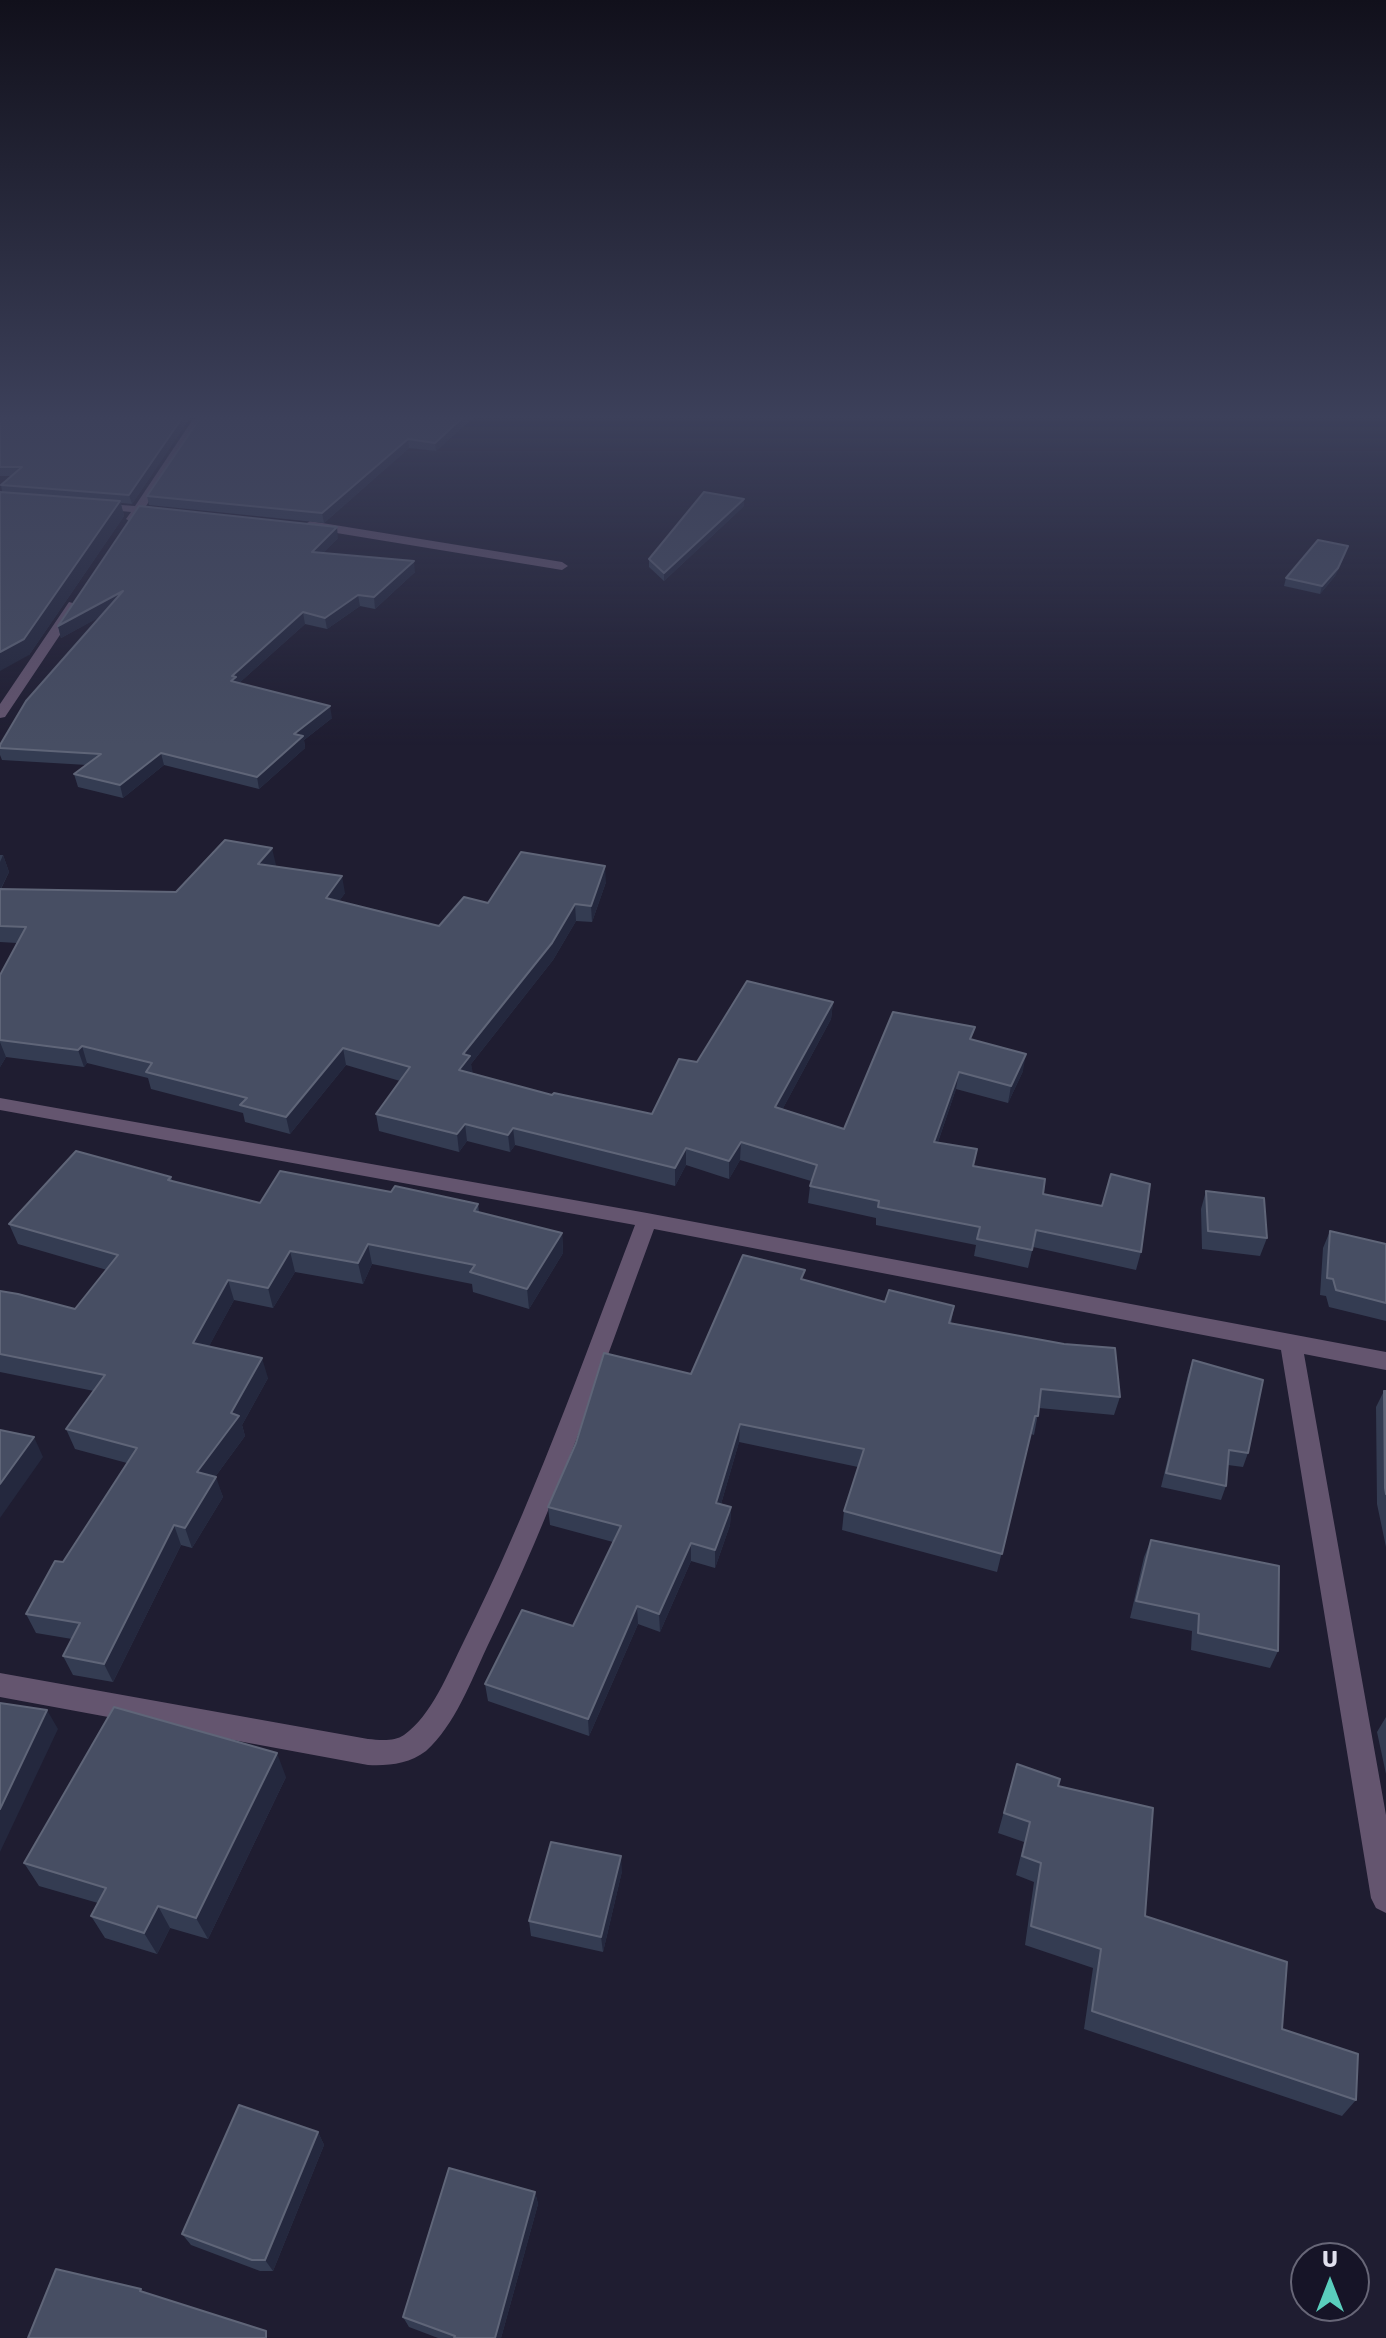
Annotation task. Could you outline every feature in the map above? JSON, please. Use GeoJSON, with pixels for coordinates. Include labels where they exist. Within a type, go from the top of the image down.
{"type":"FeatureCollection","features":[{"type":"Feature","properties":{"kind":"street"},"geometry":{"type":"LineString","coordinates":[[122,534],[126,528]]}},
{"type":"Feature","properties":{"kind":"street"},"geometry":{"type":"LineString","coordinates":[[327,528],[429,542],[562,566]]}},
{"type":"Feature","properties":{"kind":"street"},"geometry":{"type":"LineString","coordinates":[[0,714],[81,594]]}},
{"type":"Feature","properties":{"kind":"street"},"geometry":{"type":"LineString","coordinates":[[0,1104],[647,1220],[1386,1361]]}},
{"type":"Feature","properties":{"kind":"street"},"geometry":{"type":"LineString","coordinates":[[0,1685],[368,1752],[393,1753],[407,1748],[419,1739],[452,1691],[494,1609],[539,1506],[647,1220]]}},
{"type":"Feature","properties":{"kind":"street"},"geometry":{"type":"LineString","coordinates":[[1291,1342],[1386,1898]]}},
{"type":"Feature","properties":{"kind":"building"},"geometry":{"type":"Polygon","coordinates":[[[0,528],[101,528],[24,639],[0,652],[0,528]]]}},
{"type":"Feature","properties":{"kind":"building"},"geometry":{"type":"Polygon","coordinates":[[[124,528],[336,528],[312,552],[414,561],[374,597],[358,595],[325,618],[303,612],[232,676],[236,677],[231,681],[330,706],[294,734],[303,736],[257,777],[161,753],[120,785],[74,774],[101,754],[0,748],[26,701],[123,591],[58,626],[124,528]]]}},
{"type":"Feature","properties":{"kind":"building"},"geometry":{"type":"Polygon","coordinates":[[[674,528],[713,528],[664,573],[649,559],[674,528]]]}},
{"type":"Feature","properties":{"kind":"building"},"geometry":{"type":"Polygon","coordinates":[[[1318,540],[1348,546],[1338,568],[1322,586],[1286,578],[1318,540]]]}},
{"type":"Feature","properties":{"kind":"building"},"geometry":{"type":"Polygon","coordinates":[[[225,840],[272,848],[258,864],[342,876],[326,898],[439,926],[464,897],[488,903],[521,852],[605,866],[591,906],[575,904],[552,943],[463,1054],[470,1056],[459,1070],[552,1095],[652,1114],[679,1059],[697,1062],[747,981],[833,1002],[775,1107],[844,1129],[893,1012],[975,1027],[970,1039],[1026,1054],[1011,1086],[959,1072],[934,1142],[977,1149],[973,1166],[1045,1179],[1043,1194],[1102,1206],[1111,1174],[1150,1184],[1141,1252],[1036,1230],[1032,1250],[977,1239],[980,1227],[878,1207],[879,1201],[810,1186],[817,1165],[741,1142],[729,1161],[686,1148],[675,1168],[513,1128],[508,1135],[465,1124],[457,1134],[376,1114],[410,1067],[343,1048],[286,1117],[240,1105],[247,1098],[146,1072],[152,1063],[82,1046],[78,1050],[0,1040],[0,975],[26,927],[0,926],[0,889],[176,892],[225,840]]]}},
{"type":"Feature","properties":{"kind":"building"},"geometry":{"type":"Polygon","coordinates":[[[76,1151],[171,1177],[168,1180],[260,1203],[280,1171],[391,1192],[395,1186],[478,1204],[474,1211],[562,1233],[527,1289],[470,1272],[475,1265],[368,1244],[358,1263],[290,1251],[268,1288],[228,1280],[193,1343],[262,1358],[231,1413],[239,1416],[197,1472],[216,1477],[185,1528],[174,1525],[104,1664],[63,1656],[80,1623],[26,1614],[55,1561],[63,1562],[137,1448],[66,1429],[105,1375],[0,1354],[0,1291],[75,1309],[118,1255],[9,1224],[76,1151]]]}},
{"type":"Feature","properties":{"kind":"building"},"geometry":{"type":"Polygon","coordinates":[[[1206,1191],[1264,1198],[1267,1238],[1208,1231],[1206,1191]]]}},
{"type":"Feature","properties":{"kind":"building"},"geometry":{"type":"Polygon","coordinates":[[[1330,1231],[1386,1244],[1386,1303],[1336,1290],[1333,1279],[1327,1278],[1330,1231]]]}},
{"type":"Feature","properties":{"kind":"building"},"geometry":{"type":"Polygon","coordinates":[[[743,1255],[805,1270],[801,1279],[885,1302],[889,1290],[954,1306],[949,1323],[1064,1344],[1115,1348],[1120,1397],[1041,1389],[1038,1416],[1035,1416],[1002,1554],[844,1511],[864,1449],[740,1424],[716,1503],[731,1507],[715,1550],[691,1543],[659,1614],[637,1606],[588,1719],[485,1684],[522,1610],[573,1626],[621,1526],[548,1507],[576,1443],[604,1353],[691,1374],[743,1255]]]}},
{"type":"Feature","properties":{"kind":"building"},"geometry":{"type":"Polygon","coordinates":[[[1193,1360],[1263,1380],[1248,1453],[1229,1450],[1226,1486],[1166,1473],[1193,1360]]]}},
{"type":"Feature","properties":{"kind":"building"},"geometry":{"type":"Polygon","coordinates":[[[1386,1391],[1386,1494],[1385,1488],[1386,1391]]]}},
{"type":"Feature","properties":{"kind":"building"},"geometry":{"type":"Polygon","coordinates":[[[0,1430],[34,1437],[0,1484],[0,1430]]]}},
{"type":"Feature","properties":{"kind":"building"},"geometry":{"type":"Polygon","coordinates":[[[1151,1540],[1279,1566],[1278,1651],[1198,1633],[1199,1614],[1136,1601],[1151,1540]]]}},
{"type":"Feature","properties":{"kind":"building"},"geometry":{"type":"Polygon","coordinates":[[[0,1703],[47,1710],[0,1809],[0,1703]]]}},
{"type":"Feature","properties":{"kind":"building"},"geometry":{"type":"Polygon","coordinates":[[[114,1707],[277,1753],[196,1918],[158,1906],[144,1933],[91,1916],[106,1888],[24,1863],[114,1707]]]}},
{"type":"Feature","properties":{"kind":"building"},"geometry":{"type":"Polygon","coordinates":[[[1017,1764],[1060,1779],[1058,1786],[1153,1808],[1145,1916],[1287,1962],[1282,2029],[1358,2054],[1356,2100],[1092,2011],[1101,1949],[1031,1926],[1041,1863],[1022,1856],[1030,1822],[1004,1813],[1017,1764]]]}},
{"type":"Feature","properties":{"kind":"building"},"geometry":{"type":"Polygon","coordinates":[[[551,1842],[621,1856],[601,1937],[529,1921],[551,1842]]]}},
{"type":"Feature","properties":{"kind":"building"},"geometry":{"type":"Polygon","coordinates":[[[239,2105],[318,2132],[265,2260],[252,2260],[182,2234],[239,2105]]]}},
{"type":"Feature","properties":{"kind":"building"},"geometry":{"type":"Polygon","coordinates":[[[449,2168],[535,2192],[495,2338],[454,2338],[403,2317],[449,2168]]]}},
{"type":"Feature","properties":{"kind":"building"},"geometry":{"type":"Polygon","coordinates":[[[56,2269],[141,2289],[266,2331],[266,2338],[28,2338],[56,2269]]]}}]}
